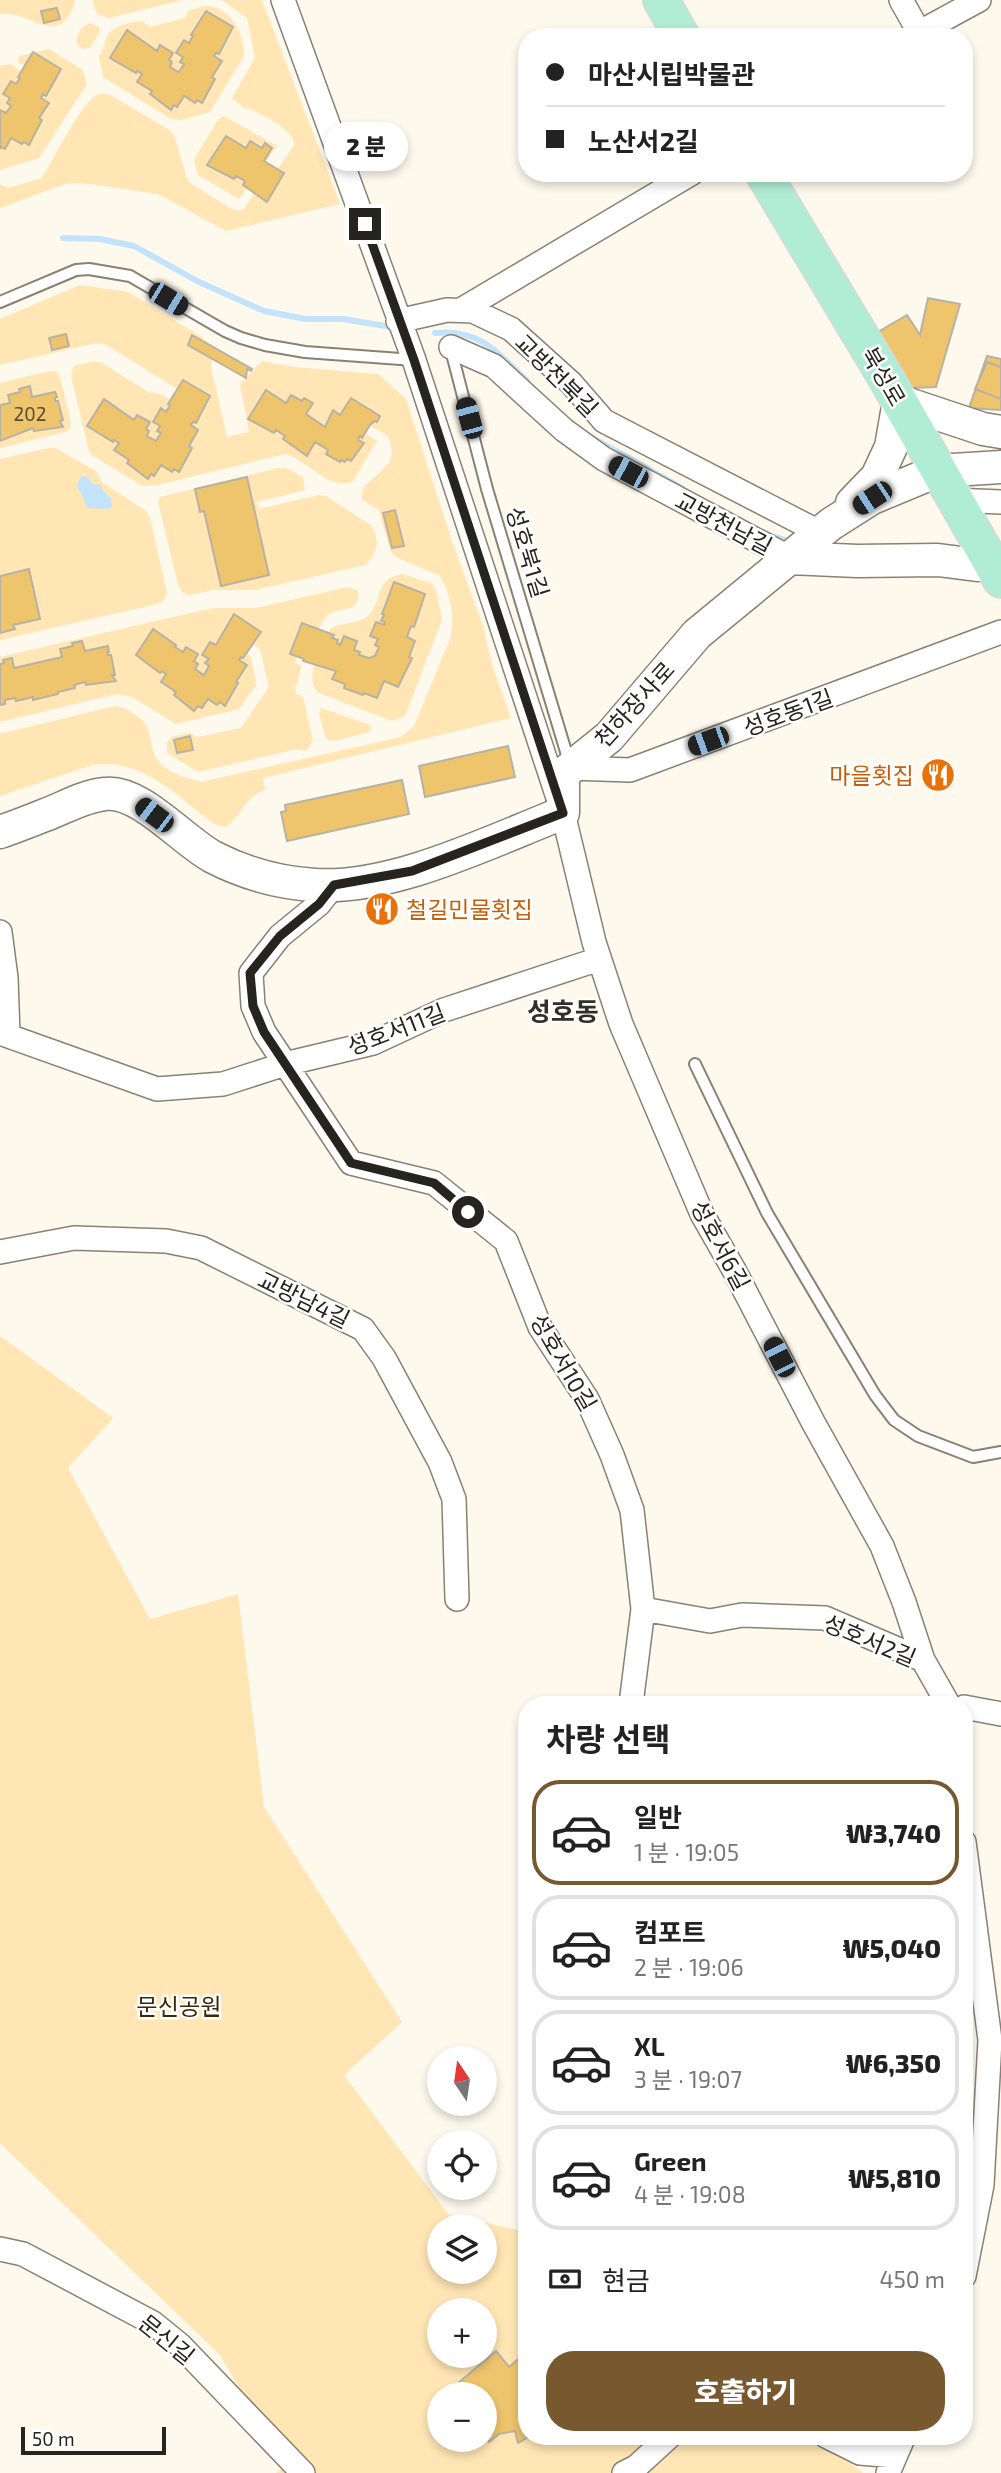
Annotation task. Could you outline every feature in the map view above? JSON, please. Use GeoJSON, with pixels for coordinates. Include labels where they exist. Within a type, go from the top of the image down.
{"type":"FeatureCollection","features":[{"type":"Feature","properties":{"kind":"main road"},"geometry":{"type":"LineString","coordinates":[[661,0],[677,28]]}},
{"type":"Feature","properties":{"kind":"main road","name":"북성로"},"geometry":{"type":"LineString","coordinates":[[768,182],[899,401],[946,486],[998,569]]}},
{"type":"Feature","properties":{"kind":"main road"},"geometry":{"type":"LineString","coordinates":[[826,528],[877,477],[891,447],[899,401],[983,429],[1001,432]]}},
{"type":"Feature","properties":{"kind":"main road","name":"천하장사로"},"geometry":{"type":"LineString","coordinates":[[570,768],[609,737],[697,634],[826,528],[872,498],[946,486],[1001,467]]}},
{"type":"Feature","properties":{"kind":"main road","name":"교방천남길"},"geometry":{"type":"LineString","coordinates":[[790,558],[938,560],[998,569]]}},
{"type":"Feature","properties":{"kind":"main road"},"geometry":{"type":"LineString","coordinates":[[0,832],[73,803],[104,794],[117,794],[133,799],[211,856],[227,863],[270,878],[334,885],[412,871],[563,813],[563,774],[570,768]]}},
{"type":"Feature","properties":{"kind":"street","name":"성호서6길"},"geometry":{"type":"LineString","coordinates":[[283,0],[414,360],[563,813],[583,902],[625,1034],[702,1214],[882,1546],[904,1602],[922,1660]]}},
{"type":"Feature","properties":{"kind":"street"},"geometry":{"type":"LineString","coordinates":[[901,0],[913,28]]}},
{"type":"Feature","properties":{"kind":"street"},"geometry":{"type":"LineString","coordinates":[[926,28],[979,0]]}},
{"type":"Feature","properties":{"kind":"street"},"geometry":{"type":"LineString","coordinates":[[461,310],[677,182]]}},
{"type":"Feature","properties":{"kind":"street","name":"교방천북길"},"geometry":{"type":"LineString","coordinates":[[398,321],[447,310],[461,310],[473,311],[512,329],[571,383],[604,421],[826,528]]}},
{"type":"Feature","properties":{"kind":"street","name":"교방천남길"},"geometry":{"type":"LineString","coordinates":[[450,347],[494,366],[564,430],[604,459],[790,558]]}},
{"type":"Feature","properties":{"kind":"street"},"geometry":{"type":"LineString","coordinates":[[946,486],[1001,502]]}},
{"type":"Feature","properties":{"kind":"street","name":"성호동1길"},"geometry":{"type":"LineString","coordinates":[[570,768],[630,770],[1001,632]]}},
{"type":"Feature","properties":{"kind":"street","name":"성호서10길"},"geometry":{"type":"LineString","coordinates":[[334,885],[319,904],[280,936],[250,973],[253,1006],[264,1032],[351,1163],[434,1183],[506,1241],[540,1326],[587,1399],[632,1510],[643,1609],[632,1696]]}},
{"type":"Feature","properties":{"kind":"street","name":"성호서11길"},"geometry":{"type":"LineString","coordinates":[[0,932],[6,978],[4,1033],[76,1062],[157,1089],[223,1084],[285,1064],[373,1043],[444,1010],[599,959]]}},
{"type":"Feature","properties":{"kind":"street","name":"교방남4길"},"geometry":{"type":"LineString","coordinates":[[0,1252],[74,1238],[166,1241],[201,1248],[363,1329],[384,1358],[440,1462],[454,1499],[457,1599]]}},
{"type":"Feature","properties":{"kind":"street","name":"성호서2길"},"geometry":{"type":"LineString","coordinates":[[643,1609],[709,1621],[742,1615],[825,1618],[922,1660],[943,1696]]}},
{"type":"Feature","properties":{"kind":"street"},"geometry":{"type":"LineString","coordinates":[[973,1709],[1001,1714]]}},
{"type":"Feature","properties":{"kind":"street"},"geometry":{"type":"LineString","coordinates":[[973,1911],[990,2040],[982,2185],[973,2230]]}},
{"type":"Feature","properties":{"kind":"street","name":"문신길"},"geometry":{"type":"LineString","coordinates":[[0,2249],[23,2254],[153,2323],[180,2345],[303,2473]]}},
{"type":"Feature","properties":{"kind":"street"},"geometry":{"type":"LineString","coordinates":[[624,2473],[636,2467],[660,2445]]}},
{"type":"Feature","properties":{"kind":"street"},"geometry":{"type":"LineString","coordinates":[[844,2445],[860,2453],[896,2455]]}},
{"type":"Feature","properties":{"kind":"lane"},"geometry":{"type":"LineString","coordinates":[[0,302],[76,270],[117,272],[130,276],[241,338],[305,352],[414,360]]}},
{"type":"Feature","properties":{"kind":"lane","name":"성호북1길"},"geometry":{"type":"LineString","coordinates":[[450,347],[487,489],[570,768]]}},
{"type":"Feature","properties":{"kind":"lane"},"geometry":{"type":"LineString","coordinates":[[695,1064],[766,1213],[874,1395],[894,1420],[918,1436],[973,1457],[1001,1452]]}},
{"type":"Feature","properties":{"kind":"green space"},"geometry":{"type":"Polygon","coordinates":[[[0,0],[75,0],[67,18],[55,26],[43,25],[15,15],[0,14],[0,0]]]}},
{"type":"Feature","properties":{"kind":"green space"},"geometry":{"type":"Polygon","coordinates":[[[92,0],[183,0],[109,18],[97,14],[92,0]]]}},
{"type":"Feature","properties":{"kind":"green space"},"geometry":{"type":"Polygon","coordinates":[[[222,0],[262,0],[340,204],[226,231],[158,194],[83,183],[65,184],[0,208],[0,184],[8,188],[42,178],[81,112],[94,97],[102,94],[110,95],[168,129],[174,135],[190,183],[230,208],[239,211],[244,209],[258,187],[272,178],[294,145],[293,139],[283,128],[249,108],[245,109],[232,98],[255,58],[247,18],[222,0]]]}},
{"type":"Feature","properties":{"kind":"green space"},"geometry":{"type":"Polygon","coordinates":[[[204,6],[221,10],[228,15],[242,38],[244,47],[244,56],[210,112],[181,120],[171,119],[103,77],[99,56],[108,34],[112,31],[142,21],[150,27],[185,18],[188,11],[204,6]]]}},
{"type":"Feature","properties":{"kind":"green space"},"geometry":{"type":"Polygon","coordinates":[[[90,23],[99,27],[100,31],[90,48],[83,49],[77,44],[77,37],[82,28],[90,23]]]}},
{"type":"Feature","properties":{"kind":"green space"},"geometry":{"type":"Polygon","coordinates":[[[49,49],[83,70],[87,84],[39,158],[0,170],[0,66],[10,64],[24,73],[28,67],[19,63],[19,56],[49,49]]]}},
{"type":"Feature","properties":{"kind":"green space"},"geometry":{"type":"Polygon","coordinates":[[[224,116],[277,146],[239,199],[198,175],[194,160],[217,121],[224,116]]]}},
{"type":"Feature","properties":{"kind":"green space"},"geometry":{"type":"Polygon","coordinates":[[[80,285],[128,292],[202,337],[214,351],[211,367],[227,437],[249,432],[240,384],[262,361],[294,367],[378,374],[406,399],[483,626],[493,668],[511,718],[263,778],[265,790],[248,801],[226,827],[214,824],[158,781],[127,767],[110,764],[92,765],[0,796],[0,734],[115,706],[136,715],[147,726],[153,751],[164,767],[201,782],[401,737],[414,726],[450,639],[452,615],[449,598],[440,576],[394,556],[379,510],[362,500],[366,485],[386,466],[392,449],[388,436],[369,425],[364,432],[377,441],[353,481],[344,483],[327,479],[285,454],[157,485],[142,486],[92,455],[71,375],[74,366],[95,361],[102,363],[148,392],[164,395],[172,402],[179,390],[105,344],[96,343],[0,365],[0,319],[80,285]]]}},
{"type":"Feature","properties":{"kind":"green space"},"geometry":{"type":"Polygon","coordinates":[[[49,371],[57,372],[60,377],[71,422],[70,428],[65,432],[0,448],[0,383],[49,371]]]}},
{"type":"Feature","properties":{"kind":"green space"},"geometry":{"type":"Polygon","coordinates":[[[55,448],[96,471],[102,482],[146,511],[150,518],[167,593],[164,600],[157,604],[0,640],[0,459],[55,448]]]}},
{"type":"Feature","properties":{"kind":"green space"},"geometry":{"type":"Polygon","coordinates":[[[286,468],[303,477],[305,490],[257,502],[258,509],[319,495],[326,496],[373,529],[376,545],[373,556],[365,565],[255,590],[212,590],[190,595],[182,592],[158,502],[160,497],[286,468]]]}},
{"type":"Feature","properties":{"kind":"green space"},"geometry":{"type":"Polygon","coordinates":[[[403,574],[432,584],[436,590],[442,620],[405,716],[392,721],[319,693],[312,679],[316,661],[331,628],[366,618],[388,580],[403,574]]]}},
{"type":"Feature","properties":{"kind":"green space"},"geometry":{"type":"Polygon","coordinates":[[[348,587],[358,591],[357,603],[326,617],[315,640],[305,637],[295,662],[301,666],[295,686],[296,694],[303,697],[313,741],[306,751],[297,749],[198,772],[167,753],[167,742],[172,737],[188,733],[198,737],[241,728],[269,687],[260,649],[251,643],[245,651],[251,657],[256,685],[239,709],[176,724],[132,697],[117,694],[0,722],[0,657],[199,611],[214,608],[256,608],[348,587]]]}},
{"type":"Feature","properties":{"kind":"green space"},"geometry":{"type":"Polygon","coordinates":[[[321,708],[370,725],[371,729],[369,732],[335,741],[328,740],[319,714],[321,708]]]}},
{"type":"Feature","properties":{"kind":"green space","name":"문신공원"},"geometry":{"type":"Polygon","coordinates":[[[0,1336],[113,1418],[68,1468],[150,1619],[238,1594],[264,1807],[402,2022],[344,2075],[427,2186],[427,2200],[438,2200],[448,2214],[427,2214],[427,2284],[497,2284],[497,2225],[518,2230],[518,2445],[826,2445],[863,2473],[276,2473],[284,2466],[220,2355],[0,2143],[0,1336]]]}},
{"type":"Feature","properties":{"kind":"water"},"geometry":{"type":"Polygon","coordinates":[[[82,476],[88,477],[93,484],[101,485],[111,498],[112,506],[109,509],[87,508],[77,484],[82,476]]]}},
{"type":"Feature","properties":{"kind":"building"},"geometry":{"type":"Polygon","coordinates":[[[57,8],[60,19],[44,23],[41,11],[57,8]]]}},
{"type":"Feature","properties":{"kind":"building"},"geometry":{"type":"Polygon","coordinates":[[[206,11],[233,27],[219,54],[214,56],[222,61],[212,77],[215,79],[202,103],[197,100],[195,103],[184,96],[177,107],[174,105],[171,110],[150,94],[152,91],[137,82],[142,74],[110,58],[127,30],[157,51],[160,45],[173,53],[169,60],[172,62],[170,67],[179,72],[184,64],[180,62],[183,57],[176,53],[184,40],[189,43],[206,11]]]}},
{"type":"Feature","properties":{"kind":"building"},"geometry":{"type":"Polygon","coordinates":[[[33,52],[61,69],[46,96],[43,94],[41,98],[49,103],[39,118],[42,120],[29,145],[11,138],[5,149],[0,149],[0,110],[6,113],[11,106],[7,103],[10,98],[3,94],[11,81],[16,84],[33,52]]]}},
{"type":"Feature","properties":{"kind":"building"},"geometry":{"type":"Polygon","coordinates":[[[226,136],[246,148],[250,141],[262,148],[265,143],[272,148],[264,161],[284,173],[267,202],[243,185],[245,181],[236,176],[234,179],[207,165],[226,136]]]}},
{"type":"Feature","properties":{"kind":"building"},"geometry":{"type":"Polygon","coordinates":[[[928,298],[960,304],[936,387],[910,388],[876,333],[907,315],[920,335],[928,298]]]}},
{"type":"Feature","properties":{"kind":"building"},"geometry":{"type":"Polygon","coordinates":[[[66,334],[69,346],[52,350],[49,338],[66,334]]]}},
{"type":"Feature","properties":{"kind":"building"},"geometry":{"type":"Polygon","coordinates":[[[192,335],[252,369],[251,371],[247,369],[246,378],[188,345],[192,335]]]}},
{"type":"Feature","properties":{"kind":"building"},"geometry":{"type":"Polygon","coordinates":[[[987,356],[1001,359],[1001,410],[969,408],[987,356]]]}},
{"type":"Feature","properties":{"kind":"building"},"geometry":{"type":"Polygon","coordinates":[[[987,362],[1001,367],[1001,399],[975,389],[987,362]]]}},
{"type":"Feature","properties":{"kind":"building"},"geometry":{"type":"Polygon","coordinates":[[[183,380],[210,396],[196,423],[191,425],[198,430],[179,472],[174,469],[172,472],[161,465],[154,476],[151,474],[148,479],[127,463],[129,460],[114,450],[119,443],[87,426],[104,399],[134,420],[137,415],[150,422],[146,429],[149,431],[147,436],[156,441],[161,433],[157,431],[160,426],[153,422],[161,408],[166,412],[183,380]]]}},
{"type":"Feature","properties":{"kind":"building"},"geometry":{"type":"Polygon","coordinates":[[[30,386],[32,397],[55,392],[63,427],[34,431],[33,428],[0,441],[0,405],[10,403],[8,395],[30,386]]]}},
{"type":"Feature","properties":{"kind":"building"},"geometry":{"type":"Polygon","coordinates":[[[266,390],[286,403],[291,395],[313,403],[306,414],[325,427],[333,410],[340,415],[351,398],[380,416],[362,438],[360,436],[358,440],[364,443],[351,461],[347,459],[340,462],[326,454],[328,450],[315,442],[307,456],[283,439],[285,436],[276,430],[274,433],[248,419],[266,390]]]}},
{"type":"Feature","properties":{"kind":"building"},"geometry":{"type":"Polygon","coordinates":[[[247,477],[269,575],[221,586],[204,511],[200,512],[195,489],[247,477]]]}},
{"type":"Feature","properties":{"kind":"building"},"geometry":{"type":"Polygon","coordinates":[[[395,510],[404,546],[392,548],[383,513],[395,510]]]}},
{"type":"Feature","properties":{"kind":"building"},"geometry":{"type":"Polygon","coordinates":[[[29,569],[40,619],[13,625],[15,629],[0,633],[0,576],[29,569]]]}},
{"type":"Feature","properties":{"kind":"building"},"geometry":{"type":"Polygon","coordinates":[[[394,582],[425,594],[414,627],[411,626],[407,637],[415,641],[409,657],[412,658],[398,687],[384,681],[377,698],[364,693],[363,695],[344,688],[345,684],[332,679],[336,671],[290,654],[302,623],[334,635],[332,638],[338,640],[340,645],[344,636],[357,641],[354,650],[360,652],[359,655],[369,658],[375,656],[379,647],[375,645],[378,639],[370,636],[376,622],[384,625],[385,622],[381,621],[384,615],[382,614],[394,582]]]}},
{"type":"Feature","properties":{"kind":"building"},"geometry":{"type":"Polygon","coordinates":[[[234,614],[261,632],[239,660],[247,665],[225,706],[220,702],[217,705],[208,699],[202,708],[198,706],[194,711],[174,695],[176,692],[161,682],[166,674],[162,671],[160,673],[136,655],[153,629],[183,652],[186,647],[198,654],[194,661],[198,664],[195,669],[204,675],[209,666],[205,663],[209,659],[202,655],[210,642],[216,645],[234,614]]]}},
{"type":"Feature","properties":{"kind":"building"},"geometry":{"type":"Polygon","coordinates":[[[82,641],[85,651],[108,646],[107,652],[111,655],[115,675],[112,675],[116,681],[86,685],[85,682],[58,694],[33,700],[33,697],[16,701],[15,698],[5,700],[5,704],[0,705],[0,664],[4,663],[3,660],[12,658],[14,668],[62,657],[60,649],[82,641]]]}},
{"type":"Feature","properties":{"kind":"building"},"geometry":{"type":"Polygon","coordinates":[[[190,736],[193,750],[177,753],[174,740],[190,736]]]}},
{"type":"Feature","properties":{"kind":"building"},"geometry":{"type":"Polygon","coordinates":[[[508,746],[515,777],[425,797],[419,766],[508,746]]]}},
{"type":"Feature","properties":{"kind":"building"},"geometry":{"type":"Polygon","coordinates":[[[402,780],[409,814],[287,841],[281,812],[286,811],[285,805],[402,780]]]}},
{"type":"Feature","properties":{"kind":"building"},"geometry":{"type":"Polygon","coordinates":[[[497,2352],[509,2367],[518,2359],[518,2443],[515,2431],[497,2436],[497,2382],[460,2382],[476,2368],[497,2368],[497,2352]]]}},
{"type":"Feature","properties":{"kind":"waterway"},"geometry":{"type":"LineString","coordinates":[[63,238],[100,239],[134,246],[199,282],[264,311],[306,319],[343,319],[391,327]]}},
{"type":"Feature","properties":{"kind":"waterway"},"geometry":{"type":"LineString","coordinates":[[435,333],[464,334],[476,339],[497,352],[527,381]]}},
{"type":"Feature","properties":{"kind":"waterway"},"geometry":{"type":"LineString","coordinates":[[593,438],[682,488]]}},
{"type":"Feature","properties":{"kind":"waterway"},"geometry":{"type":"LineString","coordinates":[[768,535],[785,540]]}},
{"type":"Feature","properties":{"kind":"place","name":"마을횟집"},"geometry":{"type":"Point","coordinates":[938,775]}},
{"type":"Feature","properties":{"kind":"place","name":"철길민물횟집"},"geometry":{"type":"Point","coordinates":[382,909]}},
{"type":"Feature","properties":{"kind":"district","name":"성호동"},"geometry":{"type":"Point","coordinates":[563,1010]}},
{"type":"Feature","properties":{"kind":"route"},"geometry":{"type":"LineString","coordinates":[[365,224],[414,360],[563,813],[412,871],[334,885],[319,904],[280,936],[250,973],[253,1006],[264,1032],[351,1163],[434,1183],[468,1212]]}}]}
